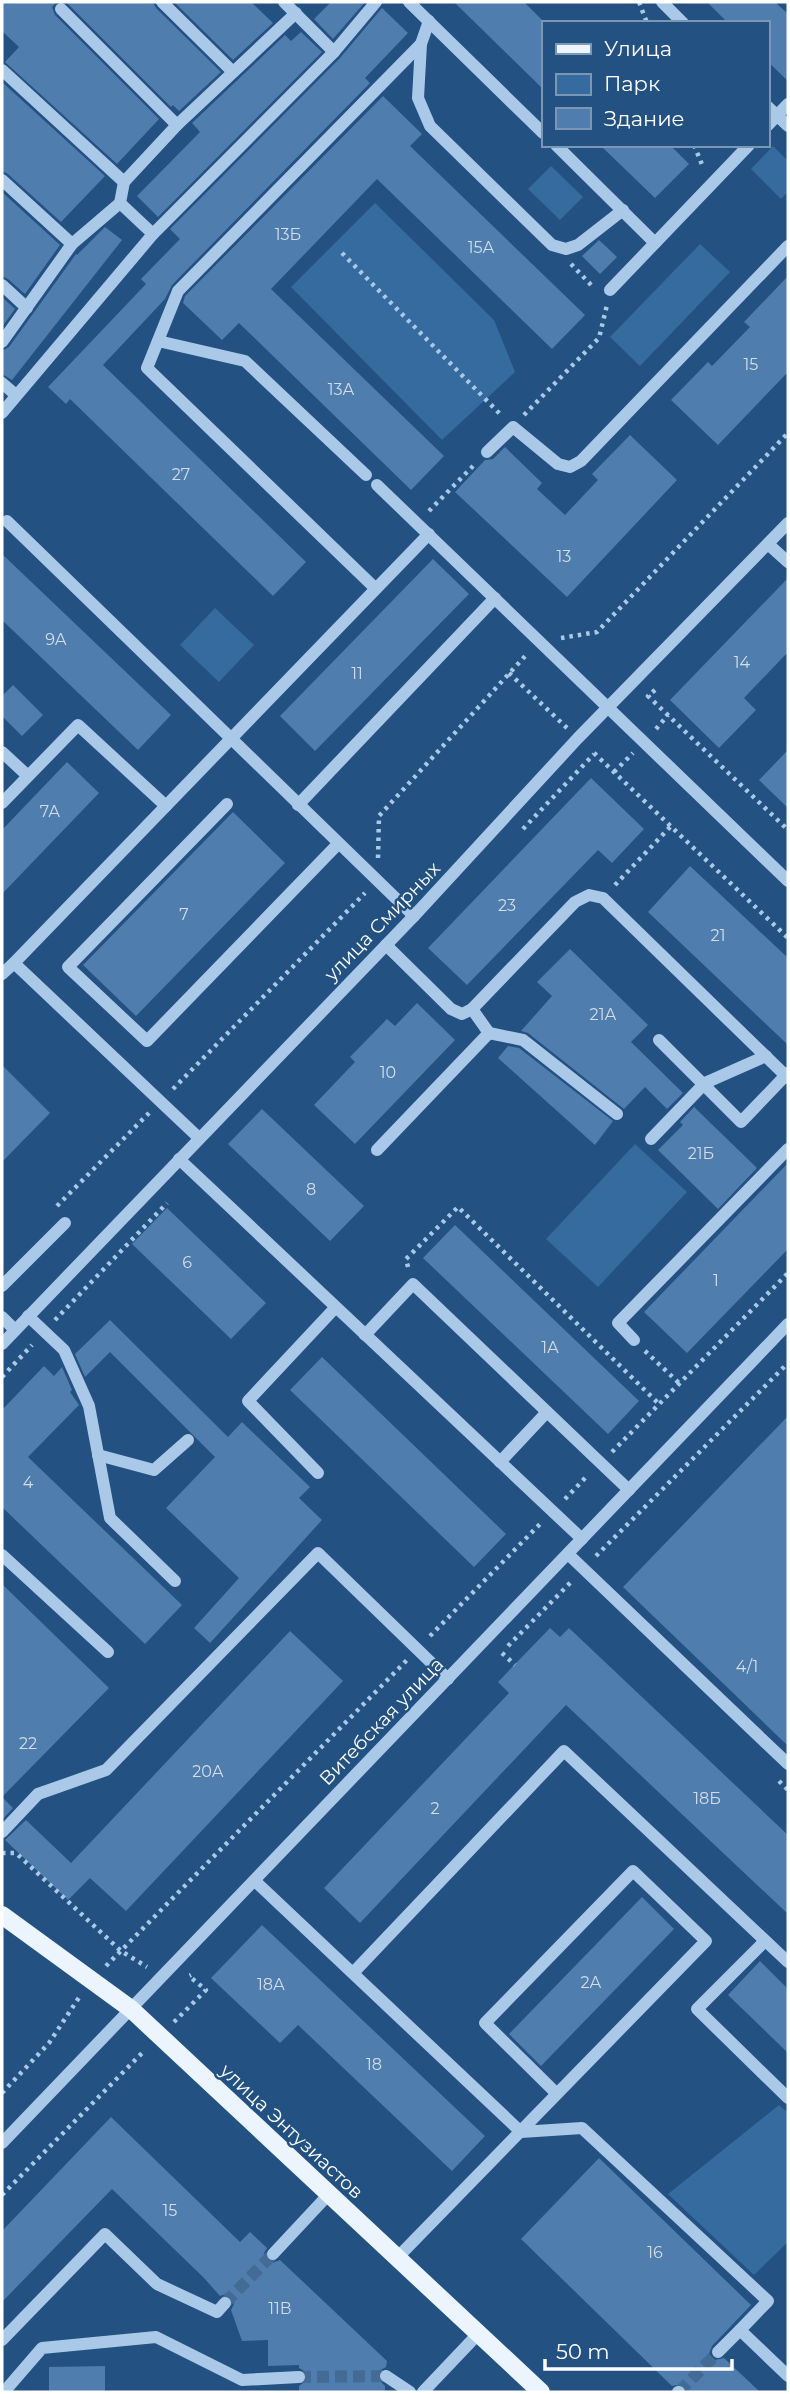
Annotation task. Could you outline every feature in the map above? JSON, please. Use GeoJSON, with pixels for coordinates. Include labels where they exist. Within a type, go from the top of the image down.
{"type":"FeatureCollection","features":[{"type":"Feature","properties":{"kind":"main road","name":"улица Энтузиастов"},"geometry":{"type":"LineString","coordinates":[[2,1915],[131,2009],[541,2392]]}},
{"type":"Feature","properties":{"kind":"street"},"geometry":{"type":"LineString","coordinates":[[162,2],[233,72]]}},
{"type":"Feature","properties":{"kind":"street"},"geometry":{"type":"LineString","coordinates":[[284,2],[334,52]]}},
{"type":"Feature","properties":{"kind":"street"},"geometry":{"type":"LineString","coordinates":[[2,412],[153,234],[334,52],[376,2]]}},
{"type":"Feature","properties":{"kind":"street"},"geometry":{"type":"LineString","coordinates":[[409,2],[542,132]]}},
{"type":"Feature","properties":{"kind":"street"},"geometry":{"type":"LineString","coordinates":[[662,2],[681,21]]}},
{"type":"Feature","properties":{"kind":"street"},"geometry":{"type":"LineString","coordinates":[[61,9],[177,125]]}},
{"type":"Feature","properties":{"kind":"street"},"geometry":{"type":"LineString","coordinates":[[2,342],[72,244],[120,203],[124,182],[177,125],[296,13]]}},
{"type":"Feature","properties":{"kind":"street"},"geometry":{"type":"LineString","coordinates":[[429,21],[421,44],[418,98],[430,126],[552,245],[566,250],[578,245],[622,210]]}},
{"type":"Feature","properties":{"kind":"street"},"geometry":{"type":"LineString","coordinates":[[375,589],[148,368],[178,291],[421,44]]}},
{"type":"Feature","properties":{"kind":"street"},"geometry":{"type":"LineString","coordinates":[[2,71],[124,182]]}},
{"type":"Feature","properties":{"kind":"street"},"geometry":{"type":"LineString","coordinates":[[769,124],[788,104]]}},
{"type":"Feature","properties":{"kind":"street"},"geometry":{"type":"LineString","coordinates":[[769,108],[788,126]]}},
{"type":"Feature","properties":{"kind":"street"},"geometry":{"type":"LineString","coordinates":[[558,147],[655,243]]}},
{"type":"Feature","properties":{"kind":"street"},"geometry":{"type":"LineString","coordinates":[[610,290],[747,147]]}},
{"type":"Feature","properties":{"kind":"street"},"geometry":{"type":"LineString","coordinates":[[2,180],[72,244]]}},
{"type":"Feature","properties":{"kind":"street"},"geometry":{"type":"LineString","coordinates":[[120,203],[153,234]]}},
{"type":"Feature","properties":{"kind":"street"},"geometry":{"type":"LineString","coordinates":[[487,452],[513,427],[558,464],[570,467],[581,461],[787,249]]}},
{"type":"Feature","properties":{"kind":"street"},"geometry":{"type":"LineString","coordinates":[[2,285],[27,308]]}},
{"type":"Feature","properties":{"kind":"street"},"geometry":{"type":"LineString","coordinates":[[158,341],[245,361],[366,475]]}},
{"type":"Feature","properties":{"kind":"street"},"geometry":{"type":"LineString","coordinates":[[2,383],[16,395]]}},
{"type":"Feature","properties":{"kind":"street"},"geometry":{"type":"LineString","coordinates":[[377,485],[788,881]]}},
{"type":"Feature","properties":{"kind":"street"},"geometry":{"type":"LineString","coordinates":[[6,521],[414,916]]}},
{"type":"Feature","properties":{"kind":"street","name":"улица Смирных"},"geometry":{"type":"LineString","coordinates":[[2,1344],[414,916],[578,738],[788,523]]}},
{"type":"Feature","properties":{"kind":"street"},"geometry":{"type":"LineString","coordinates":[[2,974],[429,534]]}},
{"type":"Feature","properties":{"kind":"street"},"geometry":{"type":"LineString","coordinates":[[768,544],[788,562]]}},
{"type":"Feature","properties":{"kind":"street"},"geometry":{"type":"LineString","coordinates":[[298,805],[495,598]]}},
{"type":"Feature","properties":{"kind":"street"},"geometry":{"type":"LineString","coordinates":[[2,803],[78,726],[166,806]]}},
{"type":"Feature","properties":{"kind":"street"},"geometry":{"type":"LineString","coordinates":[[2,752],[28,776]]}},
{"type":"Feature","properties":{"kind":"street"},"geometry":{"type":"LineString","coordinates":[[227,804],[68,967],[147,1041],[338,844]]}},
{"type":"Feature","properties":{"kind":"street"},"geometry":{"type":"LineString","coordinates":[[386,945],[452,1009],[462,1014],[472,1009],[575,902],[589,895],[603,898],[788,1075],[741,1122],[705,1083],[659,1040]]}},
{"type":"Feature","properties":{"kind":"street"},"geometry":{"type":"LineString","coordinates":[[14,963],[199,1138]]}},
{"type":"Feature","properties":{"kind":"street"},"geometry":{"type":"LineString","coordinates":[[472,1009],[489,1032],[523,1040],[617,1114]]}},
{"type":"Feature","properties":{"kind":"street"},"geometry":{"type":"LineString","coordinates":[[377,1150],[489,1032]]}},
{"type":"Feature","properties":{"kind":"street"},"geometry":{"type":"LineString","coordinates":[[651,1139],[705,1083],[766,1056]]}},
{"type":"Feature","properties":{"kind":"street"},"geometry":{"type":"LineString","coordinates":[[634,1340],[618,1324],[788,1149]]}},
{"type":"Feature","properties":{"kind":"street"},"geometry":{"type":"LineString","coordinates":[[179,1159],[582,1539]]}},
{"type":"Feature","properties":{"kind":"street"},"geometry":{"type":"LineString","coordinates":[[2,1286],[65,1223]]}},
{"type":"Feature","properties":{"kind":"street"},"geometry":{"type":"LineString","coordinates":[[365,1335],[413,1284],[629,1490]]}},
{"type":"Feature","properties":{"kind":"street"},"geometry":{"type":"LineString","coordinates":[[318,1473],[248,1401],[335,1308]]}},
{"type":"Feature","properties":{"kind":"street"},"geometry":{"type":"LineString","coordinates":[[28,1316],[64,1350],[89,1406],[110,1518],[175,1581]]}},
{"type":"Feature","properties":{"kind":"street"},"geometry":{"type":"LineString","coordinates":[[2,1317],[15,1330]]}},
{"type":"Feature","properties":{"kind":"street","name":"Витебская улица"},"geometry":{"type":"LineString","coordinates":[[2,2143],[788,1325]]}},
{"type":"Feature","properties":{"kind":"street"},"geometry":{"type":"LineString","coordinates":[[500,1462],[547,1412]]}},
{"type":"Feature","properties":{"kind":"street"},"geometry":{"type":"LineString","coordinates":[[98,1455],[154,1470],[188,1440]]}},
{"type":"Feature","properties":{"kind":"street"},"geometry":{"type":"LineString","coordinates":[[2,1832],[38,1794],[106,1770],[318,1553],[449,1679]]}},
{"type":"Feature","properties":{"kind":"street"},"geometry":{"type":"LineString","coordinates":[[568,1554],[788,1764]]}},
{"type":"Feature","properties":{"kind":"street"},"geometry":{"type":"LineString","coordinates":[[2,1555],[108,1651]]}},
{"type":"Feature","properties":{"kind":"street"},"geometry":{"type":"LineString","coordinates":[[353,1973],[564,1751],[788,1962]]}},
{"type":"Feature","properties":{"kind":"street"},"geometry":{"type":"LineString","coordinates":[[397,2258],[521,2132],[706,1941],[633,1871],[485,2024],[557,2094]]}},
{"type":"Feature","properties":{"kind":"street"},"geometry":{"type":"LineString","coordinates":[[255,1881],[521,2132],[582,2128],[768,2301],[718,2352]]}},
{"type":"Feature","properties":{"kind":"street"},"geometry":{"type":"LineString","coordinates":[[765,1941],[697,2009],[788,2098]]}},
{"type":"Feature","properties":{"kind":"street"},"geometry":{"type":"LineString","coordinates":[[273,2254],[329,2194]]}},
{"type":"Feature","properties":{"kind":"street"},"geometry":{"type":"LineString","coordinates":[[2,2340],[104,2234],[157,2284],[217,2312],[225,2303]]}},
{"type":"Feature","properties":{"kind":"street"},"geometry":{"type":"LineString","coordinates":[[740,2330],[788,2376]]}},
{"type":"Feature","properties":{"kind":"street"},"geometry":{"type":"LineString","coordinates":[[423,2392],[478,2334]]}},
{"type":"Feature","properties":{"kind":"street"},"geometry":{"type":"LineString","coordinates":[[4,2392],[43,2348],[156,2337],[242,2380],[299,2377]]}},
{"type":"Feature","properties":{"kind":"street"},"geometry":{"type":"LineString","coordinates":[[386,2376],[410,2392]]}},
{"type":"Feature","properties":{"kind":"path"},"geometry":{"type":"LineString","coordinates":[[639,2],[646,21]]}},
{"type":"Feature","properties":{"kind":"path"},"geometry":{"type":"LineString","coordinates":[[342,253],[513,427],[599,338],[610,290]]}},
{"type":"Feature","properties":{"kind":"path"},"geometry":{"type":"LineString","coordinates":[[48,1214],[377,881],[379,816],[509,673],[540,641],[597,632],[788,433]]}},
{"type":"Feature","properties":{"kind":"path"},"geometry":{"type":"LineString","coordinates":[[418,522],[487,452]]}},
{"type":"Feature","properties":{"kind":"path"},"geometry":{"type":"LineString","coordinates":[[509,673],[788,938]]}},
{"type":"Feature","properties":{"kind":"path"},"geometry":{"type":"LineString","coordinates":[[648,696],[788,830]]}},
{"type":"Feature","properties":{"kind":"path"},"geometry":{"type":"LineString","coordinates":[[603,898],[671,827]]}},
{"type":"Feature","properties":{"kind":"path"},"geometry":{"type":"LineString","coordinates":[[413,1284],[406,1259],[458,1207],[659,1404]]}},
{"type":"Feature","properties":{"kind":"path"},"geometry":{"type":"LineString","coordinates":[[2,2093],[49,2043],[91,1980],[788,1273]]}},
{"type":"Feature","properties":{"kind":"path"},"geometry":{"type":"LineString","coordinates":[[634,1340],[680,1383]]}},
{"type":"Feature","properties":{"kind":"path"},"geometry":{"type":"LineString","coordinates":[[492,1663],[788,1363]]}},
{"type":"Feature","properties":{"kind":"path"},"geometry":{"type":"LineString","coordinates":[[502,1653],[514,1665]]}},
{"type":"Feature","properties":{"kind":"path"},"geometry":{"type":"LineString","coordinates":[[2,1853],[16,1853],[121,1951],[163,1976]]}},
{"type":"Feature","properties":{"kind":"path"},"geometry":{"type":"LineString","coordinates":[[2,2195],[206,1990],[189,1976],[198,1967]]}},
{"type":"Feature","properties":{"kind":"green space"},"geometry":{"type":"Polygon","coordinates":[[[773,146],[788,161],[788,192],[781,199],[751,169],[773,146]]]}},
{"type":"Feature","properties":{"kind":"green space"},"geometry":{"type":"Polygon","coordinates":[[[551,166],[583,197],[560,220],[528,189],[551,166]]]}},
{"type":"Feature","properties":{"kind":"green space"},"geometry":{"type":"Polygon","coordinates":[[[375,203],[494,320],[515,372],[442,440],[291,287],[375,203]]]}},
{"type":"Feature","properties":{"kind":"green space"},"geometry":{"type":"Polygon","coordinates":[[[700,244],[730,272],[640,366],[610,337],[700,244]]]}},
{"type":"Feature","properties":{"kind":"green space"},"geometry":{"type":"Polygon","coordinates":[[[215,608],[254,645],[219,682],[180,645],[215,608]]]}},
{"type":"Feature","properties":{"kind":"green space"},"geometry":{"type":"Polygon","coordinates":[[[635,1144],[687,1192],[598,1287],[546,1239],[635,1144]]]}},
{"type":"Feature","properties":{"kind":"green space"},"geometry":{"type":"Polygon","coordinates":[[[779,2105],[788,2113],[788,2242],[754,2275],[668,2194],[779,2105]]]}},
{"type":"Feature","properties":{"kind":"building"},"geometry":{"type":"Polygon","coordinates":[[[2,2],[56,2],[52,7],[55,15],[159,119],[117,164],[5,62],[19,47],[2,31],[2,2]]]}},
{"type":"Feature","properties":{"kind":"building"},"geometry":{"type":"Polygon","coordinates":[[[66,2],[153,2],[221,72],[179,111],[173,105],[171,107],[66,2]]]}},
{"type":"Feature","properties":{"kind":"building"},"geometry":{"type":"Polygon","coordinates":[[[174,2],[251,2],[273,23],[233,60],[174,2]]]}},
{"type":"Feature","properties":{"kind":"building"},"geometry":{"type":"Polygon","coordinates":[[[331,2],[365,2],[333,39],[314,19],[331,2]]]}},
{"type":"Feature","properties":{"kind":"building"},"geometry":{"type":"Polygon","coordinates":[[[454,2],[524,2],[543,21],[542,88],[454,2]]]}},
{"type":"Feature","properties":{"kind":"building"},"geometry":{"type":"Polygon","coordinates":[[[707,2],[775,2],[788,14],[788,81],[769,63],[769,21],[726,21],[707,2]]]}},
{"type":"Feature","properties":{"kind":"building"},"geometry":{"type":"Polygon","coordinates":[[[382,8],[408,33],[365,78],[370,83],[172,285],[165,299],[103,365],[306,562],[273,596],[70,399],[66,404],[48,387],[146,284],[141,279],[180,239],[170,229],[340,58],[382,8]]]}},
{"type":"Feature","properties":{"kind":"building"},"geometry":{"type":"Polygon","coordinates":[[[301,32],[322,52],[158,217],[137,196],[200,132],[192,123],[285,35],[291,41],[301,32]]]}},
{"type":"Feature","properties":{"kind":"building"},"geometry":{"type":"Polygon","coordinates":[[[2,82],[105,176],[61,222],[2,171],[2,82]]]}},
{"type":"Feature","properties":{"kind":"building"},"geometry":{"type":"Polygon","coordinates":[[[383,96],[422,134],[410,146],[585,315],[552,349],[377,179],[271,289],[444,456],[411,490],[239,323],[222,340],[183,303],[185,296],[383,96]]]}},
{"type":"Feature","properties":{"kind":"building"},"geometry":{"type":"Polygon","coordinates":[[[602,147],[672,147],[689,164],[655,198],[602,147]]]}},
{"type":"Feature","properties":{"kind":"building"},"geometry":{"type":"Polygon","coordinates":[[[2,192],[60,245],[25,294],[2,276],[2,192]]]}},
{"type":"Feature","properties":{"kind":"building"},"geometry":{"type":"Polygon","coordinates":[[[105,227],[122,240],[12,380],[2,374],[2,351],[9,347],[76,254],[105,227]]]}},
{"type":"Feature","properties":{"kind":"building"},"geometry":{"type":"Polygon","coordinates":[[[599,240],[617,257],[600,274],[582,256],[599,240]]]}},
{"type":"Feature","properties":{"kind":"building"},"geometry":{"type":"Polygon","coordinates":[[[788,276],[788,372],[718,445],[671,400],[708,362],[712,366],[750,327],[744,322],[788,276]]]}},
{"type":"Feature","properties":{"kind":"building"},"geometry":{"type":"Polygon","coordinates":[[[2,297],[15,309],[2,327],[2,297]]]}},
{"type":"Feature","properties":{"kind":"building"},"geometry":{"type":"Polygon","coordinates":[[[630,435],[677,480],[567,597],[455,492],[485,460],[493,459],[505,447],[542,483],[537,489],[565,515],[598,480],[592,474],[630,435]]]}},
{"type":"Feature","properties":{"kind":"building"},"geometry":{"type":"Polygon","coordinates":[[[2,554],[171,715],[138,750],[2,620],[2,554]]]}},
{"type":"Feature","properties":{"kind":"building"},"geometry":{"type":"Polygon","coordinates":[[[433,559],[469,594],[315,751],[280,716],[433,559]]]}},
{"type":"Feature","properties":{"kind":"building"},"geometry":{"type":"Polygon","coordinates":[[[788,578],[788,652],[744,698],[756,710],[719,748],[670,700],[788,578]]]}},
{"type":"Feature","properties":{"kind":"building"},"geometry":{"type":"Polygon","coordinates":[[[13,685],[43,715],[22,736],[2,716],[2,696],[13,685]]]}},
{"type":"Feature","properties":{"kind":"building"},"geometry":{"type":"Polygon","coordinates":[[[788,750],[788,808],[759,780],[788,750]]]}},
{"type":"Feature","properties":{"kind":"building"},"geometry":{"type":"Polygon","coordinates":[[[67,762],[99,793],[2,894],[2,830],[67,762]]]}},
{"type":"Feature","properties":{"kind":"building"},"geometry":{"type":"Polygon","coordinates":[[[591,778],[644,829],[612,863],[598,850],[467,985],[428,948],[591,778]]]}},
{"type":"Feature","properties":{"kind":"building"},"geometry":{"type":"Polygon","coordinates":[[[233,812],[285,863],[136,1016],[83,965],[233,812]]]}},
{"type":"Feature","properties":{"kind":"building"},"geometry":{"type":"Polygon","coordinates":[[[690,866],[788,958],[788,1045],[648,912],[690,866]]]}},
{"type":"Feature","properties":{"kind":"building"},"geometry":{"type":"Polygon","coordinates":[[[570,949],[648,1025],[631,1042],[683,1093],[667,1109],[645,1087],[624,1109],[528,1033],[521,1031],[552,996],[537,982],[570,949]]]}},
{"type":"Feature","properties":{"kind":"building"},"geometry":{"type":"Polygon","coordinates":[[[417,1003],[455,1040],[355,1144],[314,1105],[355,1062],[350,1057],[387,1019],[395,1026],[417,1003]]]}},
{"type":"Feature","properties":{"kind":"building"},"geometry":{"type":"Polygon","coordinates":[[[508,1046],[519,1048],[613,1121],[595,1145],[498,1058],[508,1046]]]}},
{"type":"Feature","properties":{"kind":"building"},"geometry":{"type":"Polygon","coordinates":[[[2,1065],[50,1113],[2,1162],[2,1065]]]}},
{"type":"Feature","properties":{"kind":"building"},"geometry":{"type":"Polygon","coordinates":[[[694,1107],[757,1168],[718,1209],[658,1150],[683,1125],[680,1122],[694,1107]]]}},
{"type":"Feature","properties":{"kind":"building"},"geometry":{"type":"Polygon","coordinates":[[[262,1109],[364,1206],[330,1241],[228,1144],[262,1109]]]}},
{"type":"Feature","properties":{"kind":"building"},"geometry":{"type":"Polygon","coordinates":[[[788,1163],[788,1249],[687,1353],[644,1312],[788,1163]]]}},
{"type":"Feature","properties":{"kind":"building"},"geometry":{"type":"Polygon","coordinates":[[[167,1208],[266,1303],[231,1339],[132,1244],[167,1208]]]}},
{"type":"Feature","properties":{"kind":"building"},"geometry":{"type":"Polygon","coordinates":[[[455,1225],[639,1401],[608,1434],[423,1258],[455,1225]]]}},
{"type":"Feature","properties":{"kind":"building"},"geometry":{"type":"Polygon","coordinates":[[[110,1320],[228,1437],[242,1422],[310,1487],[299,1498],[322,1520],[210,1643],[194,1628],[239,1578],[166,1508],[215,1457],[110,1352],[85,1377],[75,1354],[110,1320]]]}},
{"type":"Feature","properties":{"kind":"building"},"geometry":{"type":"Polygon","coordinates":[[[322,1357],[506,1534],[474,1567],[290,1390],[322,1357]]]}},
{"type":"Feature","properties":{"kind":"building"},"geometry":{"type":"Polygon","coordinates":[[[44,1366],[54,1376],[62,1367],[72,1390],[70,1392],[79,1405],[28,1457],[182,1605],[145,1644],[2,1507],[2,1410],[44,1366]]]}},
{"type":"Feature","properties":{"kind":"building"},"geometry":{"type":"Polygon","coordinates":[[[788,1416],[788,1746],[623,1587],[788,1416]]]}},
{"type":"Feature","properties":{"kind":"building"},"geometry":{"type":"Polygon","coordinates":[[[2,1584],[109,1688],[2,1797],[2,1584]]]}},
{"type":"Feature","properties":{"kind":"building"},"geometry":{"type":"Polygon","coordinates":[[[550,1628],[560,1637],[569,1628],[788,1835],[788,1914],[566,1705],[360,1923],[324,1888],[509,1693],[498,1682],[550,1628]]]}},
{"type":"Feature","properties":{"kind":"building"},"geometry":{"type":"Polygon","coordinates":[[[290,1631],[343,1681],[126,1911],[90,1878],[68,1900],[5,1840],[26,1820],[71,1863],[290,1631]]]}},
{"type":"Feature","properties":{"kind":"building"},"geometry":{"type":"Polygon","coordinates":[[[2,1797],[13,1808],[2,1820],[2,1797]]]}},
{"type":"Feature","properties":{"kind":"building"},"geometry":{"type":"Polygon","coordinates":[[[642,1897],[674,1929],[541,2066],[509,2034],[642,1897]]]}},
{"type":"Feature","properties":{"kind":"building"},"geometry":{"type":"Polygon","coordinates":[[[262,1925],[485,2136],[452,2171],[298,2025],[280,2043],[211,1978],[262,1925]]]}},
{"type":"Feature","properties":{"kind":"building"},"geometry":{"type":"Polygon","coordinates":[[[760,1961],[788,1989],[788,2053],[728,1995],[760,1961]]]}},
{"type":"Feature","properties":{"kind":"building"},"geometry":{"type":"Polygon","coordinates":[[[111,2117],[240,2242],[250,2232],[267,2248],[264,2253],[267,2260],[272,2263],[280,2260],[387,2361],[386,2367],[379,2371],[377,2376],[385,2386],[385,2392],[299,2392],[299,2386],[307,2380],[306,2372],[299,2368],[299,2365],[268,2366],[268,2340],[242,2341],[231,2310],[234,2304],[231,2297],[226,2294],[220,2296],[112,2189],[2,2302],[2,2231],[111,2117]]]}},
{"type":"Feature","properties":{"kind":"building"},"geometry":{"type":"Polygon","coordinates":[[[599,2158],[751,2305],[712,2346],[709,2354],[715,2360],[724,2358],[760,2392],[688,2392],[683,2384],[672,2386],[521,2239],[599,2158]]]}},
{"type":"Feature","properties":{"kind":"building"},"geometry":{"type":"Polygon","coordinates":[[[105,2366],[105,2392],[49,2392],[49,2367],[105,2366]]]}},
{"type":"Feature","properties":{"kind":"tunnel"},"geometry":{"type":"LineString","coordinates":[[225,2303],[273,2254]]}},
{"type":"Feature","properties":{"kind":"tunnel"},"geometry":{"type":"LineString","coordinates":[[679,2392],[718,2352]]}},
{"type":"Feature","properties":{"kind":"tunnel"},"geometry":{"type":"LineString","coordinates":[[299,2377],[386,2376]]}}]}
